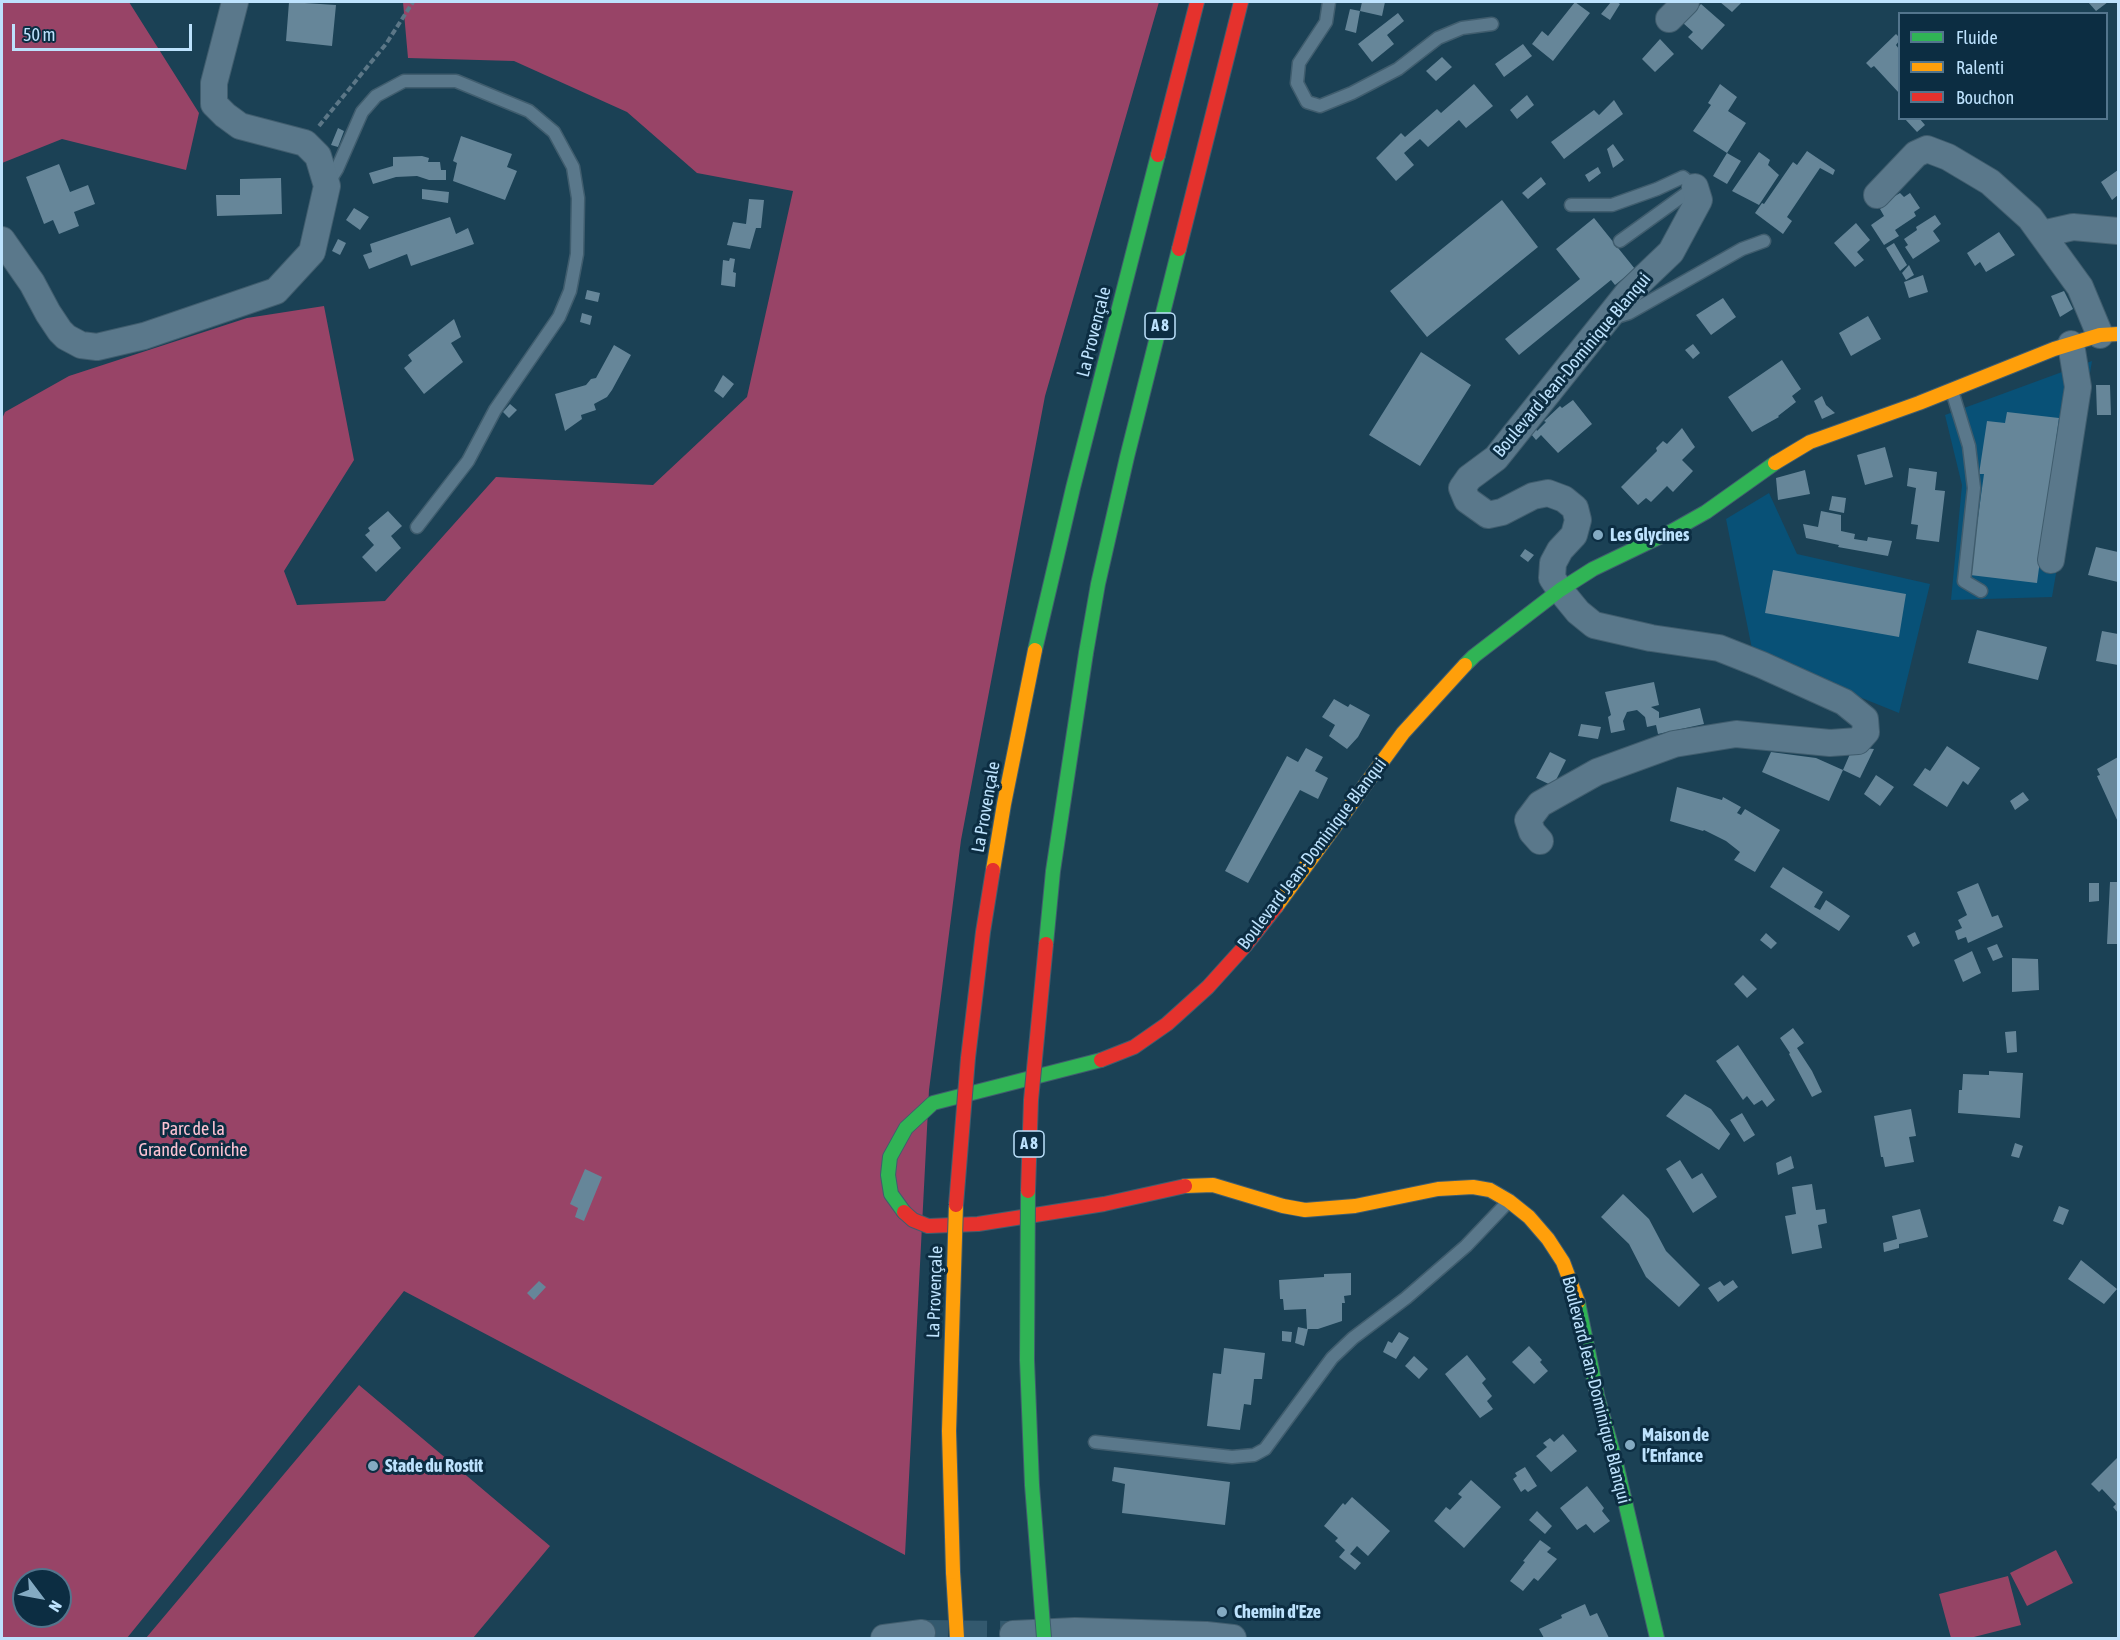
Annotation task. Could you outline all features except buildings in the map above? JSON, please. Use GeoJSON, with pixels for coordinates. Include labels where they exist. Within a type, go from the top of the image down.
{"type":"FeatureCollection","features":[{"type":"Feature","properties":{"kind":"main road","name":"La Provençale"},"geometry":{"type":"LineString","coordinates":[[957,1638],[949,1431],[952,1294],[958,1172],[983,932],[1004,804],[1035,650],[1084,443],[1197,2]]}},
{"type":"Feature","properties":{"kind":"main road","name":"A 8"},"geometry":{"type":"LineString","coordinates":[[1044,1638],[1032,1485],[1027,1360],[1027,1222],[1031,1100],[1053,871],[1098,584],[1127,457],[1241,2]]}},
{"type":"Feature","properties":{"kind":"main road","name":"Boulevard Jean-Dominique Blanqui"},"geometry":{"type":"LineString","coordinates":[[1657,1638],[1616,1463],[1598,1399],[1576,1294],[1563,1262],[1548,1239],[1529,1217],[1509,1201],[1490,1190],[1473,1187],[1450,1188],[1354,1206],[1305,1210],[1283,1206],[1213,1185],[1192,1184],[1104,1204],[1051,1210],[978,1224],[928,1226],[913,1220],[900,1209],[891,1194],[888,1175],[890,1157],[918,1115],[933,1103],[1101,1060],[1134,1047],[1167,1024],[1208,987],[1252,937],[1289,891],[1403,732],[1436,695],[1474,656],[1560,590],[1593,569],[1644,546],[1698,517],[1774,463],[1810,442],[2071,344],[2109,334]]}},
{"type":"Feature","properties":{"kind":"street"},"geometry":{"type":"LineString","coordinates":[[2,240],[32,283],[60,331],[81,345],[97,346],[144,336],[276,291],[312,252],[327,186],[318,156],[305,143],[240,126],[214,104],[214,83],[235,2]]}},
{"type":"Feature","properties":{"kind":"street"},"geometry":{"type":"LineString","coordinates":[[1877,195],[1916,154],[1927,149],[1948,157],[1990,182],[2030,218],[2080,287],[2109,334]]}},
{"type":"Feature","properties":{"kind":"street","name":"Boulevard Jean-Dominique Blanqui"},"geometry":{"type":"LineString","coordinates":[[1560,590],[1552,578],[1553,563],[1560,550],[1574,535],[1578,520],[1575,508],[1564,499],[1548,493],[1533,496],[1502,512],[1488,515],[1467,500],[1462,488],[1468,478],[1496,458],[1627,294],[1671,252],[1700,200],[1695,188]]}},
{"type":"Feature","properties":{"kind":"street"},"geometry":{"type":"LineString","coordinates":[[2042,234],[2073,227],[2118,231]]}},
{"type":"Feature","properties":{"kind":"street"},"geometry":{"type":"LineString","coordinates":[[2051,560],[2078,387],[2071,344]]}},
{"type":"Feature","properties":{"kind":"street"},"geometry":{"type":"LineString","coordinates":[[1540,841],[1532,832],[1528,820],[1540,804],[1597,772],[1674,744],[1736,734],[1830,743],[1858,741],[1866,732],[1865,719],[1844,702],[1719,648],[1651,638],[1594,625],[1578,612],[1560,590]]}},
{"type":"Feature","properties":{"kind":"street"},"geometry":{"type":"LineString","coordinates":[[1013,1634],[1075,1631],[1206,1635],[1233,1638]]}},
{"type":"Feature","properties":{"kind":"street"},"geometry":{"type":"LineString","coordinates":[[884,1638],[922,1633]]}},
{"type":"Feature","properties":{"kind":"lane"},"geometry":{"type":"LineString","coordinates":[[1329,2],[1326,22],[1299,63],[1297,83],[1307,102],[1320,106],[1352,93],[1398,69],[1438,38],[1462,28],[1492,24]]}},
{"type":"Feature","properties":{"kind":"lane"},"geometry":{"type":"LineString","coordinates":[[327,186],[338,169],[362,112],[376,96],[404,81],[456,81],[529,111],[554,132],[573,167],[578,198],[578,254],[570,291],[559,316],[495,410],[468,461],[417,527]]}},
{"type":"Feature","properties":{"kind":"lane"},"geometry":{"type":"LineString","coordinates":[[1571,205],[1612,205],[1683,177],[1695,188],[1620,241]]}},
{"type":"Feature","properties":{"kind":"lane"},"geometry":{"type":"LineString","coordinates":[[1606,320],[1629,313],[1742,249],[1764,241]]}},
{"type":"Feature","properties":{"kind":"lane"},"geometry":{"type":"LineString","coordinates":[[1952,390],[1969,446],[1974,488],[1964,581],[1981,591]]}},
{"type":"Feature","properties":{"kind":"lane"},"geometry":{"type":"LineString","coordinates":[[1095,1442],[1232,1457],[1254,1455],[1265,1449],[1332,1358],[1353,1338],[1406,1298],[1466,1246],[1509,1201]]}},
{"type":"Feature","properties":{"kind":"path"},"geometry":{"type":"LineString","coordinates":[[305,143],[386,44],[413,2]]}},
{"type":"Feature","properties":{"kind":"shaded area"},"geometry":{"type":"Polygon","coordinates":[[[2092,361],[2052,597],[1951,600],[1962,485],[1945,415],[2092,361]]]}},
{"type":"Feature","properties":{"kind":"shaded area"},"geometry":{"type":"Polygon","coordinates":[[[1769,493],[1797,554],[1930,584],[1899,713],[1753,654],[1726,519],[1769,493]]]}},
{"type":"Feature","properties":{"kind":"shaded area","name":"Stade du Rostit"},"geometry":{"type":"Polygon","coordinates":[[[359,1385],[550,1546],[473,1638],[146,1638],[359,1385]]]}},
{"type":"Feature","properties":{"kind":"shaded area"},"geometry":{"type":"Polygon","coordinates":[[[2056,1550],[2073,1583],[2027,1606],[2010,1573],[2056,1550]]]}},
{"type":"Feature","properties":{"kind":"shaded area"},"geometry":{"type":"Polygon","coordinates":[[[2008,1576],[2021,1625],[1970,1638],[1951,1638],[1939,1594],[2008,1576]]]}},
{"type":"Feature","properties":{"kind":"green space"},"geometry":{"type":"Polygon","coordinates":[[[2,2],[129,2],[199,113],[186,170],[62,139],[2,163],[2,2]]]}},
{"type":"Feature","properties":{"kind":"green space","name":"Parc de la Grande Corniche"},"geometry":{"type":"Polygon","coordinates":[[[403,2],[1159,2],[1045,396],[961,840],[929,1090],[905,1555],[404,1291],[127,1638],[2,1638],[2,419],[5,412],[69,376],[247,318],[324,306],[354,460],[284,571],[297,605],[385,601],[496,477],[653,485],[747,397],[793,191],[697,173],[627,112],[514,61],[408,58],[403,2]]]}},
{"type":"Feature","properties":{"kind":"tunnel"},"geometry":{"type":"LineString","coordinates":[[922,1633],[1013,1634]]}},
{"type":"Feature","properties":{"kind":"traffic: fast"},"geometry":{"type":"LineString","coordinates":[[1035,650],[1073,488],[1158,155]]}},
{"type":"Feature","properties":{"kind":"traffic: fast"},"geometry":{"type":"LineString","coordinates":[[1086,653],[1098,584],[1127,457],[1179,249]]}},
{"type":"Feature","properties":{"kind":"traffic: fast"},"geometry":{"type":"LineString","coordinates":[[1465,665],[1560,590],[1593,569],[1706,512],[1775,463]]}},
{"type":"Feature","properties":{"kind":"traffic: fast"},"geometry":{"type":"LineString","coordinates":[[1046,944],[1053,871],[1086,653]]}},
{"type":"Feature","properties":{"kind":"traffic: fast"},"geometry":{"type":"LineString","coordinates":[[904,1212],[891,1194],[888,1175],[890,1157],[906,1128],[933,1103],[1101,1060]]}},
{"type":"Feature","properties":{"kind":"traffic: fast"},"geometry":{"type":"LineString","coordinates":[[1028,1191],[1027,1360],[1032,1485],[1044,1638]]}},
{"type":"Feature","properties":{"kind":"traffic: fast"},"geometry":{"type":"LineString","coordinates":[[1578,1302],[1598,1399],[1616,1463],[1657,1638]]}},
{"type":"Feature","properties":{"kind":"traffic: slow"},"geometry":{"type":"LineString","coordinates":[[1775,463],[1810,442],[1919,403],[2054,349],[2100,335],[2118,334]]}},
{"type":"Feature","properties":{"kind":"traffic: slow"},"geometry":{"type":"LineString","coordinates":[[993,870],[1035,650]]}},
{"type":"Feature","properties":{"kind":"traffic: slow"},"geometry":{"type":"LineString","coordinates":[[1276,907],[1403,733],[1465,665]]}},
{"type":"Feature","properties":{"kind":"traffic: slow"},"geometry":{"type":"LineString","coordinates":[[1185,1186],[1213,1185],[1283,1206],[1305,1210],[1355,1206],[1438,1189],[1473,1187],[1490,1190],[1529,1217],[1548,1239],[1563,1262],[1578,1302]]}},
{"type":"Feature","properties":{"kind":"traffic: slow"},"geometry":{"type":"LineString","coordinates":[[953,1572],[949,1431],[956,1205]]}},
{"type":"Feature","properties":{"kind":"traffic: slow"},"geometry":{"type":"LineString","coordinates":[[953,1572],[957,1638]]}},
{"type":"Feature","properties":{"kind":"traffic: jam"},"geometry":{"type":"LineString","coordinates":[[1158,155],[1197,2]]}},
{"type":"Feature","properties":{"kind":"traffic: jam"},"geometry":{"type":"LineString","coordinates":[[1179,249],[1241,2]]}},
{"type":"Feature","properties":{"kind":"traffic: jam"},"geometry":{"type":"LineString","coordinates":[[956,1205],[968,1058],[993,870]]}},
{"type":"Feature","properties":{"kind":"traffic: jam"},"geometry":{"type":"LineString","coordinates":[[1101,1060],[1134,1047],[1167,1024],[1208,987],[1276,907]]}},
{"type":"Feature","properties":{"kind":"traffic: jam"},"geometry":{"type":"LineString","coordinates":[[1028,1191],[1031,1100],[1046,944]]}},
{"type":"Feature","properties":{"kind":"traffic: jam"},"geometry":{"type":"LineString","coordinates":[[904,1212],[913,1220],[928,1226],[978,1224],[1104,1204],[1185,1186]]}},
{"type":"Feature","properties":{"kind":"place","name":"Les Glycines"},"geometry":{"type":"Point","coordinates":[1598,535]}},
{"type":"Feature","properties":{"kind":"place","name":"Maison de l’Enfance"},"geometry":{"type":"Point","coordinates":[1630,1445]}},
{"type":"Feature","properties":{"kind":"place","name":"Stade du Rostit"},"geometry":{"type":"Point","coordinates":[373,1466]}},
{"type":"Feature","properties":{"kind":"place","name":"Chemin d'Eze"},"geometry":{"type":"Point","coordinates":[1222,1612]}}]}
